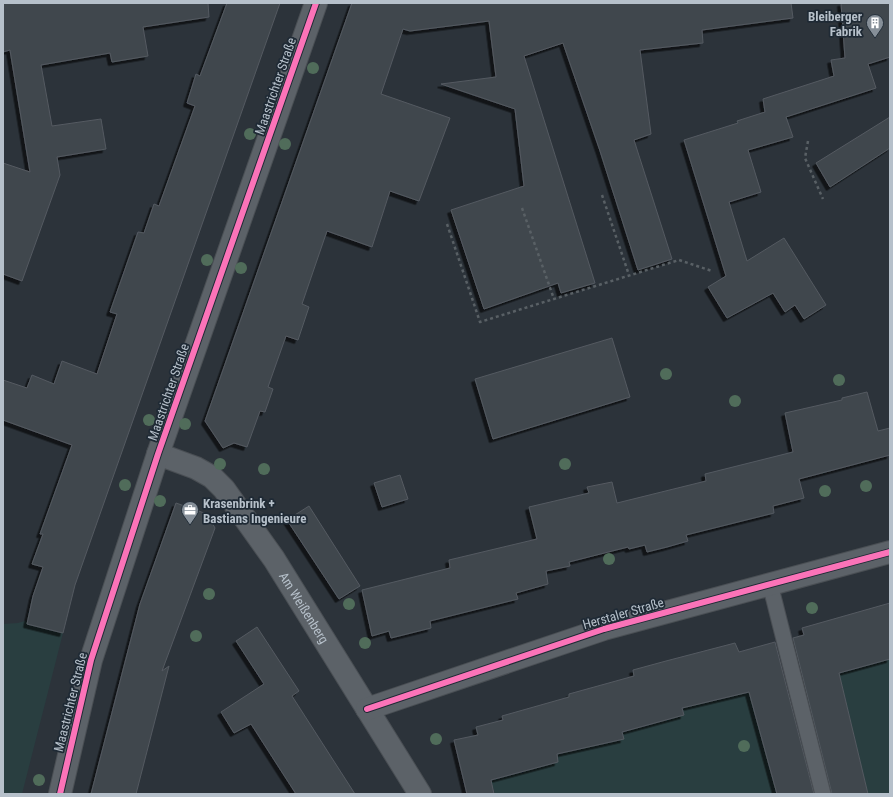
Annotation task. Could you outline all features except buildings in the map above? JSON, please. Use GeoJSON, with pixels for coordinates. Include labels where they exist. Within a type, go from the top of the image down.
{"type":"FeatureCollection","features":[{"type":"Feature","properties":{"kind":"street","name":"Maastrichter Straße"},"geometry":{"type":"LineString","coordinates":[[60,794],[91,660],[158,454],[316,3]]}},
{"type":"Feature","properties":{"kind":"street","name":"Am Weißenberg"},"geometry":{"type":"LineString","coordinates":[[158,454],[196,468],[212,477],[224,489],[274,559],[420,794]]}},
{"type":"Feature","properties":{"kind":"street","name":"Herstaler Straße"},"geometry":{"type":"LineString","coordinates":[[367,709],[604,629],[890,552]]}},
{"type":"Feature","properties":{"kind":"lane"},"geometry":{"type":"LineString","coordinates":[[770,584],[823,794]]}},
{"type":"Feature","properties":{"kind":"path"},"geometry":{"type":"LineString","coordinates":[[808,141],[804,158],[822,199]]}},
{"type":"Feature","properties":{"kind":"path"},"geometry":{"type":"LineString","coordinates":[[602,195],[629,275]]}},
{"type":"Feature","properties":{"kind":"path"},"geometry":{"type":"LineString","coordinates":[[522,208],[554,299]]}},
{"type":"Feature","properties":{"kind":"path"},"geometry":{"type":"LineString","coordinates":[[447,224],[480,322],[679,260],[712,271]]}},
{"type":"Feature","properties":{"kind":"green space"},"geometry":{"type":"Polygon","coordinates":[[[28,620],[35,626],[63,633],[22,794],[3,794],[3,624],[18,623],[28,620]]]}},
{"type":"Feature","properties":{"kind":"green space"},"geometry":{"type":"Polygon","coordinates":[[[890,659],[890,794],[868,794],[839,673],[890,659]]]}},
{"type":"Feature","properties":{"kind":"green space"},"geometry":{"type":"Polygon","coordinates":[[[749,692],[777,794],[495,794],[491,780],[558,762],[557,754],[622,732],[684,715],[682,708],[749,692]]]}},
{"type":"Feature","properties":{"kind":"cycle path"},"geometry":{"type":"LineString","coordinates":[[60,794],[91,660],[158,454],[316,3]]}},
{"type":"Feature","properties":{"kind":"cycle path"},"geometry":{"type":"LineString","coordinates":[[367,709],[604,629],[890,552]]}},
{"type":"Feature","properties":{"kind":"place","name":"Bleiberger Fabrik"},"geometry":{"type":"Point","coordinates":[875,38]}},
{"type":"Feature","properties":{"kind":"place","name":"Krasenbrink + Bastians Ingenieure"},"geometry":{"type":"Point","coordinates":[190,525]}}]}
